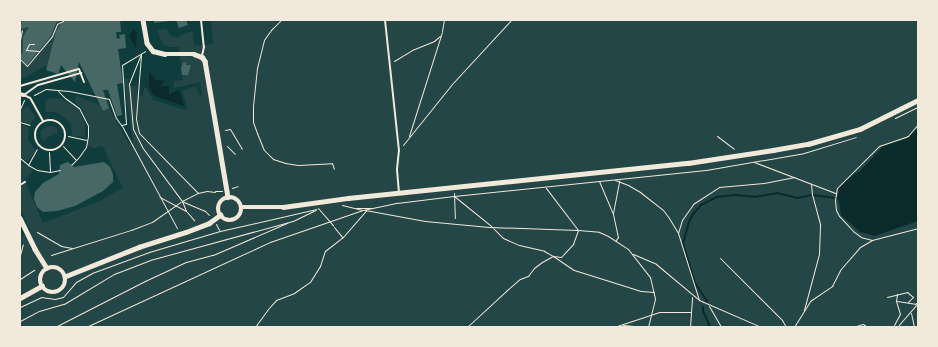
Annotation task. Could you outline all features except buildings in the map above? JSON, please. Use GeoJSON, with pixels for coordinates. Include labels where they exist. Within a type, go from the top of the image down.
{"type":"FeatureCollection","features":[{"type":"Feature","properties":{"kind":"street"},"geometry":{"type":"LineString","coordinates":[[143,20],[146,38],[150,48],[160,54],[194,54],[202,57],[206,64],[228,197]]}},
{"type":"Feature","properties":{"kind":"street"},"geometry":{"type":"LineString","coordinates":[[242,206],[275,208],[337,199],[576,175],[740,155],[830,138],[860,128],[918,100]]}},
{"type":"Feature","properties":{"kind":"street"},"geometry":{"type":"LineString","coordinates":[[220,215],[228,220],[234,220],[241,213],[242,206],[237,199],[228,197]]}},
{"type":"Feature","properties":{"kind":"street"},"geometry":{"type":"LineString","coordinates":[[220,215],[219,204],[228,197]]}},
{"type":"Feature","properties":{"kind":"street"},"geometry":{"type":"LineString","coordinates":[[66,276],[133,250],[186,232],[209,222],[220,215]]}},
{"type":"Feature","properties":{"kind":"street"},"geometry":{"type":"LineString","coordinates":[[20,218],[31,242],[47,268]]}},
{"type":"Feature","properties":{"kind":"street"},"geometry":{"type":"LineString","coordinates":[[57,267],[66,276],[65,286],[57,292],[50,292],[42,286],[41,276],[47,268],[57,267]]}},
{"type":"Feature","properties":{"kind":"street"},"geometry":{"type":"LineString","coordinates":[[20,298],[42,286]]}},
{"type":"Feature","properties":{"kind":"lane"},"geometry":{"type":"LineString","coordinates":[[201,20],[204,47],[202,57]]}},
{"type":"Feature","properties":{"kind":"lane"},"geometry":{"type":"LineString","coordinates":[[385,20],[399,150],[397,170],[399,193]]}},
{"type":"Feature","properties":{"kind":"lane"},"geometry":{"type":"LineString","coordinates":[[20,86],[79,69],[84,82]]}},
{"type":"Feature","properties":{"kind":"lane"},"geometry":{"type":"LineString","coordinates":[[22,95],[38,85],[81,73]]}},
{"type":"Feature","properties":{"kind":"lane"},"geometry":{"type":"LineString","coordinates":[[22,95],[29,97],[43,121]]}},
{"type":"Feature","properties":{"kind":"lane"},"geometry":{"type":"LineString","coordinates":[[53,120],[64,129],[64,139],[58,147],[49,150],[40,146],[37,142],[35,138],[36,128],[43,121],[53,120]]}},
{"type":"Feature","properties":{"kind":"lane"},"geometry":{"type":"LineString","coordinates":[[20,185],[25,182]]}},
{"type":"Feature","properties":{"kind":"path"},"geometry":{"type":"LineString","coordinates":[[281,20],[264,40],[257,68],[253,122],[264,150],[273,158],[285,163],[298,165],[332,163],[334,169]]}},
{"type":"Feature","properties":{"kind":"path"},"geometry":{"type":"LineString","coordinates":[[409,138],[442,32],[444,20]]}},
{"type":"Feature","properties":{"kind":"path"},"geometry":{"type":"LineString","coordinates":[[399,150],[452,84],[511,20]]}},
{"type":"Feature","properties":{"kind":"path"},"geometry":{"type":"LineString","coordinates":[[20,59],[27,66],[52,36],[57,24],[63,21]]}},
{"type":"Feature","properties":{"kind":"path"},"geometry":{"type":"LineString","coordinates":[[20,40],[22,30]]}},
{"type":"Feature","properties":{"kind":"path"},"geometry":{"type":"LineString","coordinates":[[390,65],[412,50],[434,41],[442,32]]}},
{"type":"Feature","properties":{"kind":"path"},"geometry":{"type":"LineString","coordinates":[[34,44],[29,44],[26,50],[40,51]]}},
{"type":"Feature","properties":{"kind":"path"},"geometry":{"type":"LineString","coordinates":[[121,125],[126,124],[122,65],[150,48]]}},
{"type":"Feature","properties":{"kind":"path"},"geometry":{"type":"LineString","coordinates":[[141,54],[136,119],[139,133],[198,193]]}},
{"type":"Feature","properties":{"kind":"path"},"geometry":{"type":"LineString","coordinates":[[141,54],[129,83],[133,129],[142,147],[182,201],[186,211]]}},
{"type":"Feature","properties":{"kind":"path"},"geometry":{"type":"LineString","coordinates":[[20,109],[24,100],[46,89],[69,91],[109,99],[121,125],[177,228]]}},
{"type":"Feature","properties":{"kind":"path"},"geometry":{"type":"LineString","coordinates":[[58,91],[77,106],[83,114],[88,126],[88,140],[84,150],[71,165]]}},
{"type":"Feature","properties":{"kind":"path"},"geometry":{"type":"LineString","coordinates":[[20,122],[30,125]]}},
{"type":"Feature","properties":{"kind":"path"},"geometry":{"type":"LineString","coordinates":[[872,240],[861,237],[843,221],[836,210],[835,195],[837,188],[879,146],[908,136],[918,124]]}},
{"type":"Feature","properties":{"kind":"path"},"geometry":{"type":"LineString","coordinates":[[225,130],[230,129],[242,149]]}},
{"type":"Feature","properties":{"kind":"path"},"geometry":{"type":"LineString","coordinates":[[68,136],[88,140]]}},
{"type":"Feature","properties":{"kind":"path"},"geometry":{"type":"LineString","coordinates":[[717,136],[740,155]]}},
{"type":"Feature","properties":{"kind":"path"},"geometry":{"type":"LineString","coordinates":[[63,146],[76,160]]}},
{"type":"Feature","properties":{"kind":"path"},"geometry":{"type":"LineString","coordinates":[[227,146],[235,154]]}},
{"type":"Feature","properties":{"kind":"path"},"geometry":{"type":"LineString","coordinates":[[28,166],[37,149]]}},
{"type":"Feature","properties":{"kind":"path"},"geometry":{"type":"LineString","coordinates":[[49,152],[50,172]]}},
{"type":"Feature","properties":{"kind":"path"},"geometry":{"type":"LineString","coordinates":[[20,158],[28,166],[37,170],[50,172],[60,170]]}},
{"type":"Feature","properties":{"kind":"path"},"geometry":{"type":"LineString","coordinates":[[754,162],[794,177],[835,195]]}},
{"type":"Feature","properties":{"kind":"path"},"geometry":{"type":"LineString","coordinates":[[678,233],[682,220],[693,204],[719,187],[764,183],[794,177]]}},
{"type":"Feature","properties":{"kind":"path"},"geometry":{"type":"LineString","coordinates":[[613,180],[619,181],[640,192],[663,210],[678,233],[699,300]]}},
{"type":"Feature","properties":{"kind":"path"},"geometry":{"type":"LineString","coordinates":[[599,181],[613,214],[618,237],[616,240]]}},
{"type":"Feature","properties":{"kind":"path"},"geometry":{"type":"LineString","coordinates":[[613,214],[619,181]]}},
{"type":"Feature","properties":{"kind":"path"},"geometry":{"type":"LineString","coordinates":[[804,312],[819,254],[820,224],[812,195],[811,184]]}},
{"type":"Feature","properties":{"kind":"path"},"geometry":{"type":"LineString","coordinates":[[546,188],[578,230]]}},
{"type":"Feature","properties":{"kind":"path"},"geometry":{"type":"LineString","coordinates":[[51,255],[152,222],[182,201],[198,193],[207,191],[215,192]]}},
{"type":"Feature","properties":{"kind":"path"},"geometry":{"type":"LineString","coordinates":[[455,218],[454,196],[503,238],[519,245],[544,250],[574,270],[641,291],[655,292]]}},
{"type":"Feature","properties":{"kind":"path"},"geometry":{"type":"LineString","coordinates":[[160,197],[186,211],[194,220]]}},
{"type":"Feature","properties":{"kind":"path"},"geometry":{"type":"LineString","coordinates":[[182,201],[205,211]]}},
{"type":"Feature","properties":{"kind":"path"},"geometry":{"type":"LineString","coordinates":[[339,205],[366,211],[425,220],[492,227],[600,232],[616,240],[633,254],[650,277],[655,292],[653,313],[648,327]]}},
{"type":"Feature","properties":{"kind":"path"},"geometry":{"type":"LineString","coordinates":[[318,208],[343,237]]}},
{"type":"Feature","properties":{"kind":"path"},"geometry":{"type":"LineString","coordinates":[[54,327],[186,262],[213,255],[293,221],[318,208]]}},
{"type":"Feature","properties":{"kind":"path"},"geometry":{"type":"LineString","coordinates":[[20,308],[41,297],[55,299],[63,297],[76,282],[92,274],[149,252],[220,231],[318,208]]}},
{"type":"Feature","properties":{"kind":"path"},"geometry":{"type":"LineString","coordinates":[[354,208],[374,208]]}},
{"type":"Feature","properties":{"kind":"path"},"geometry":{"type":"LineString","coordinates":[[86,327],[270,242],[363,210]]}},
{"type":"Feature","properties":{"kind":"path"},"geometry":{"type":"LineString","coordinates":[[255,327],[268,308],[276,300],[298,291],[310,282],[316,274],[325,251],[343,237],[366,211]]}},
{"type":"Feature","properties":{"kind":"path"},"geometry":{"type":"LineString","coordinates":[[20,321],[39,311],[64,304],[114,274],[150,260],[293,221]]}},
{"type":"Feature","properties":{"kind":"path"},"geometry":{"type":"LineString","coordinates":[[794,327],[810,301],[832,286],[840,270],[860,247],[872,240],[918,228]]}},
{"type":"Feature","properties":{"kind":"path"},"geometry":{"type":"LineString","coordinates":[[467,327],[520,279],[528,276],[534,268],[553,256],[561,257],[573,244],[578,230]]}},
{"type":"Feature","properties":{"kind":"path"},"geometry":{"type":"LineString","coordinates":[[37,232],[61,246],[73,248]]}},
{"type":"Feature","properties":{"kind":"path"},"geometry":{"type":"LineString","coordinates":[[20,255],[23,244]]}},
{"type":"Feature","properties":{"kind":"path"},"geometry":{"type":"LineString","coordinates":[[633,254],[656,264],[692,296],[699,300],[761,327]]}},
{"type":"Feature","properties":{"kind":"path"},"geometry":{"type":"LineString","coordinates":[[720,258],[782,320],[786,327]]}},
{"type":"Feature","properties":{"kind":"path"},"geometry":{"type":"LineString","coordinates":[[20,279],[34,270]]}},
{"type":"Feature","properties":{"kind":"path"},"geometry":{"type":"LineString","coordinates":[[887,297],[907,292],[913,297],[908,302]]}},
{"type":"Feature","properties":{"kind":"path"},"geometry":{"type":"LineString","coordinates":[[893,327],[900,314],[896,301],[897,294]]}},
{"type":"Feature","properties":{"kind":"path"},"geometry":{"type":"LineString","coordinates":[[690,327],[692,296]]}},
{"type":"Feature","properties":{"kind":"path"},"geometry":{"type":"LineString","coordinates":[[896,301],[915,304],[918,302]]}},
{"type":"Feature","properties":{"kind":"path"},"geometry":{"type":"LineString","coordinates":[[897,327],[911,313],[918,302]]}},
{"type":"Feature","properties":{"kind":"path"},"geometry":{"type":"LineString","coordinates":[[708,305],[721,327]]}},
{"type":"Feature","properties":{"kind":"path"},"geometry":{"type":"LineString","coordinates":[[614,327],[653,313],[691,312]]}},
{"type":"Feature","properties":{"kind":"path"},"geometry":{"type":"LineString","coordinates":[[911,313],[914,327]]}},
{"type":"Feature","properties":{"kind":"path"},"geometry":{"type":"LineString","coordinates":[[853,327],[863,324],[867,327]]}},
{"type":"Feature","properties":{"kind":"path"},"geometry":{"type":"LineString","coordinates":[[621,325],[645,327]]}},
{"type":"Feature","properties":{"kind":"shaded area"},"geometry":{"type":"Polygon","coordinates":[[[64,20],[56,31],[47,65],[20,80],[20,57],[27,65],[51,36],[56,23],[64,20]]]}},
{"type":"Feature","properties":{"kind":"shaded area"},"geometry":{"type":"Polygon","coordinates":[[[211,20],[918,20],[918,327],[20,327],[20,237],[31,232],[20,208],[20,162],[33,170],[30,175],[24,179],[43,223],[100,201],[123,188],[102,145],[95,148],[88,146],[90,136],[89,126],[83,111],[74,100],[77,96],[109,108],[129,144],[133,143],[124,79],[128,79],[129,86],[137,86],[137,95],[143,96],[144,88],[146,88],[153,100],[186,110],[187,106],[182,91],[196,86],[199,95],[202,94],[200,82],[174,88],[174,81],[183,80],[179,47],[169,47],[163,45],[157,30],[166,29],[171,36],[178,38],[183,34],[193,31],[194,46],[213,44],[211,20]]]}},
{"type":"Feature","properties":{"kind":"shaded area"},"geometry":{"type":"Polygon","coordinates":[[[29,27],[23,37],[23,51],[20,57],[20,29],[29,27]]]}},
{"type":"Feature","properties":{"kind":"shaded area"},"geometry":{"type":"Polygon","coordinates":[[[134,29],[137,32],[136,49],[129,36],[134,29]]]}},
{"type":"Feature","properties":{"kind":"shaded area"},"geometry":{"type":"Polygon","coordinates":[[[149,71],[156,80],[165,81],[160,86],[169,86],[169,94],[179,90],[184,106],[157,97],[152,93],[149,87],[149,71]]]}},
{"type":"Feature","properties":{"kind":"shaded area"},"geometry":{"type":"Polygon","coordinates":[[[49,98],[62,99],[78,109],[85,124],[85,137],[72,136],[71,124],[62,115],[54,112],[46,112],[45,103],[49,98]]]}},
{"type":"Feature","properties":{"kind":"shaded area"},"geometry":{"type":"Polygon","coordinates":[[[27,106],[36,117],[29,125],[20,120],[20,113],[27,106]]]}},
{"type":"Feature","properties":{"kind":"shaded area"},"geometry":{"type":"Polygon","coordinates":[[[20,124],[29,128],[28,140],[36,151],[27,162],[20,155],[20,124]]]}},
{"type":"Feature","properties":{"kind":"shaded area"},"geometry":{"type":"Polygon","coordinates":[[[52,126],[57,129],[58,136],[56,133],[45,139],[45,142],[41,138],[41,131],[45,127],[52,126]]]}},
{"type":"Feature","properties":{"kind":"shaded area"},"geometry":{"type":"Polygon","coordinates":[[[918,128],[918,221],[875,236],[860,232],[841,215],[839,201],[836,198],[838,196],[839,188],[853,175],[860,171],[883,146],[906,139],[918,128]]]}},
{"type":"Feature","properties":{"kind":"waterway"},"geometry":{"type":"LineString","coordinates":[[706,302],[707,301],[695,283],[683,244],[689,222],[693,214],[701,205],[717,197],[734,195],[755,197],[777,193],[797,198],[812,195],[836,198]]}},
{"type":"Feature","properties":{"kind":"waterway"},"geometry":{"type":"LineString","coordinates":[[703,307],[703,311],[710,327]]}}]}
